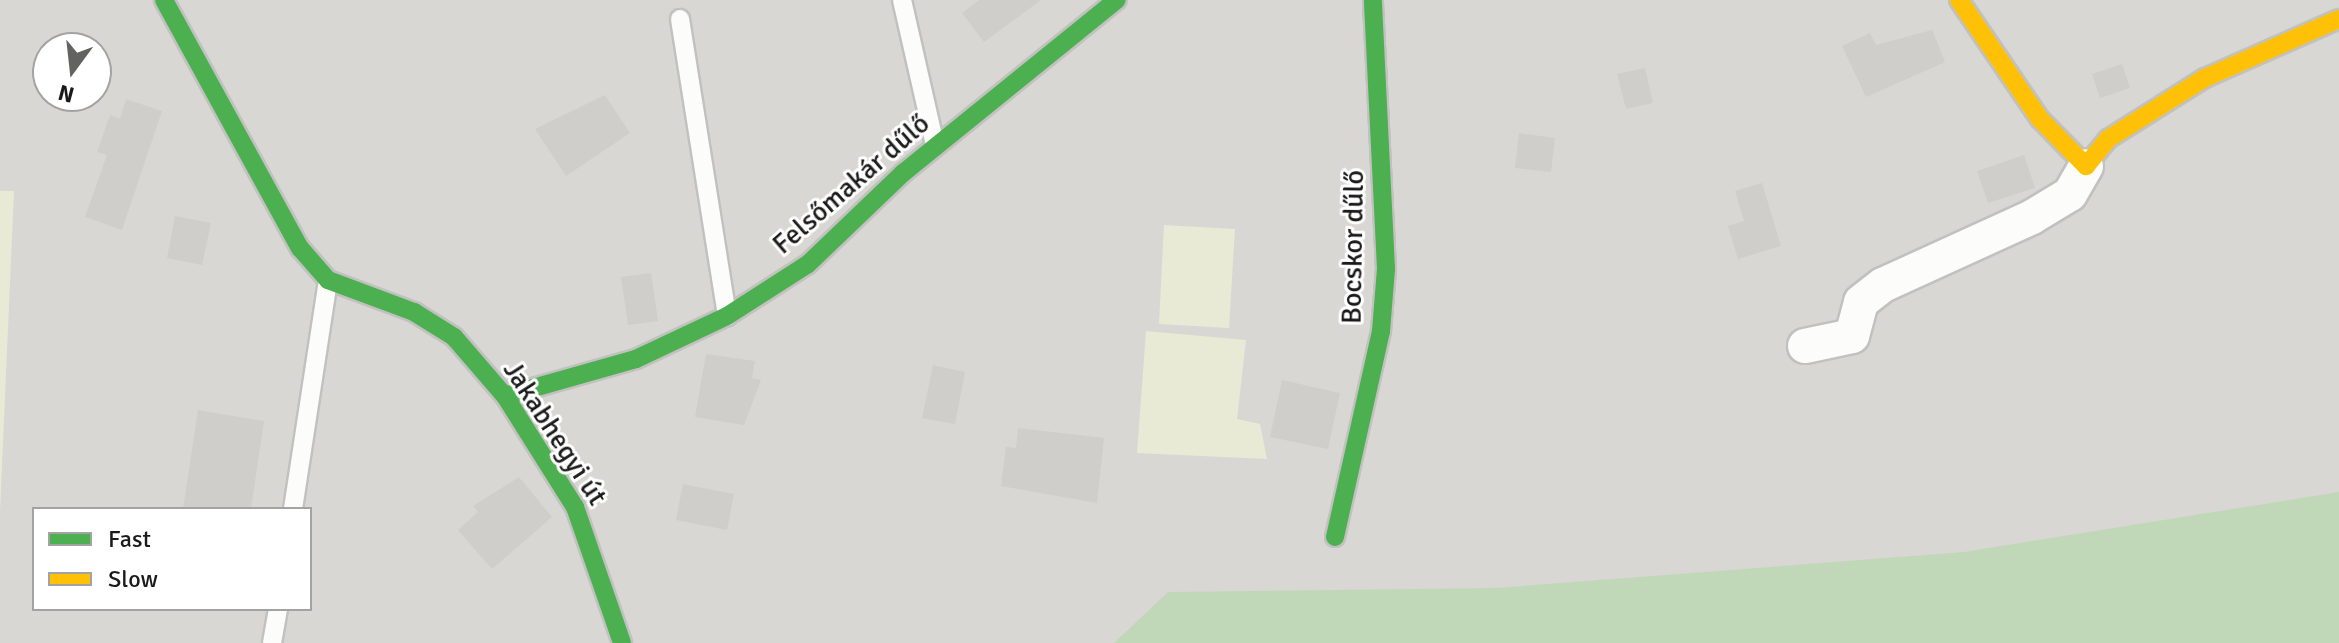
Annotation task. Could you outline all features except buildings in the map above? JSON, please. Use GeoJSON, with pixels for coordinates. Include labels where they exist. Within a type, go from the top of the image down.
{"type":"FeatureCollection","features":[{"type":"Feature","properties":{"kind":"street","name":"Jakabhegyi út"},"geometry":{"type":"LineString","coordinates":[[164,0],[280,223],[328,280],[414,312],[454,337],[505,396],[575,507],[622,643]]}},
{"type":"Feature","properties":{"kind":"street","name":"Felsőmakár dűlő"},"geometry":{"type":"LineString","coordinates":[[505,396],[636,359],[727,316],[808,264],[935,147],[1117,0]]}},
{"type":"Feature","properties":{"kind":"street","name":"Bocskor dűlő"},"geometry":{"type":"LineString","coordinates":[[1335,537],[1382,315],[1373,0]]}},
{"type":"Feature","properties":{"kind":"street"},"geometry":{"type":"LineString","coordinates":[[1959,0],[2040,119],[2086,166]]}},
{"type":"Feature","properties":{"kind":"street"},"geometry":{"type":"LineString","coordinates":[[1805,346],[1852,336],[1861,302],[1883,285],[2032,217],[2070,194],[2086,166],[2108,139],[2205,78],[2339,19]]}},
{"type":"Feature","properties":{"kind":"lane"},"geometry":{"type":"LineString","coordinates":[[902,0],[935,147]]}},
{"type":"Feature","properties":{"kind":"lane"},"geometry":{"type":"LineString","coordinates":[[680,19],[727,316]]}},
{"type":"Feature","properties":{"kind":"lane"},"geometry":{"type":"LineString","coordinates":[[293,507],[328,280]]}},
{"type":"Feature","properties":{"kind":"lane"},"geometry":{"type":"LineString","coordinates":[[272,643],[278,611]]}},
{"type":"Feature","properties":{"kind":"shaded area"},"geometry":{"type":"Polygon","coordinates":[[[0,0],[2339,0],[2339,643],[0,643],[0,0]]]}},
{"type":"Feature","properties":{"kind":"green space"},"geometry":{"type":"Polygon","coordinates":[[[0,191],[14,191],[0,511],[0,191]]]}},
{"type":"Feature","properties":{"kind":"green space"},"geometry":{"type":"Polygon","coordinates":[[[1164,225],[1235,229],[1229,328],[1159,324],[1164,225]]]}},
{"type":"Feature","properties":{"kind":"green space"},"geometry":{"type":"Polygon","coordinates":[[[1146,331],[1246,340],[1237,419],[1260,424],[1267,459],[1137,453],[1146,331]]]}},
{"type":"Feature","properties":{"kind":"green space"},"geometry":{"type":"Polygon","coordinates":[[[2339,492],[2339,643],[1114,643],[1168,592],[1496,588],[1964,552],[2339,492]]]}},
{"type":"Feature","properties":{"kind":"traffic: fast"},"geometry":{"type":"LineString","coordinates":[[164,0],[300,248],[328,280],[414,312],[454,337],[505,396],[575,507],[622,643]]}},
{"type":"Feature","properties":{"kind":"traffic: fast"},"geometry":{"type":"LineString","coordinates":[[505,396],[636,359],[727,316],[808,264],[903,173],[1117,0]]}},
{"type":"Feature","properties":{"kind":"traffic: fast"},"geometry":{"type":"LineString","coordinates":[[1335,537],[1381,331],[1386,269],[1373,0]]}},
{"type":"Feature","properties":{"kind":"traffic: slow"},"geometry":{"type":"LineString","coordinates":[[1959,0],[2040,119],[2086,166],[2108,139],[2205,78],[2339,19]]}}]}
